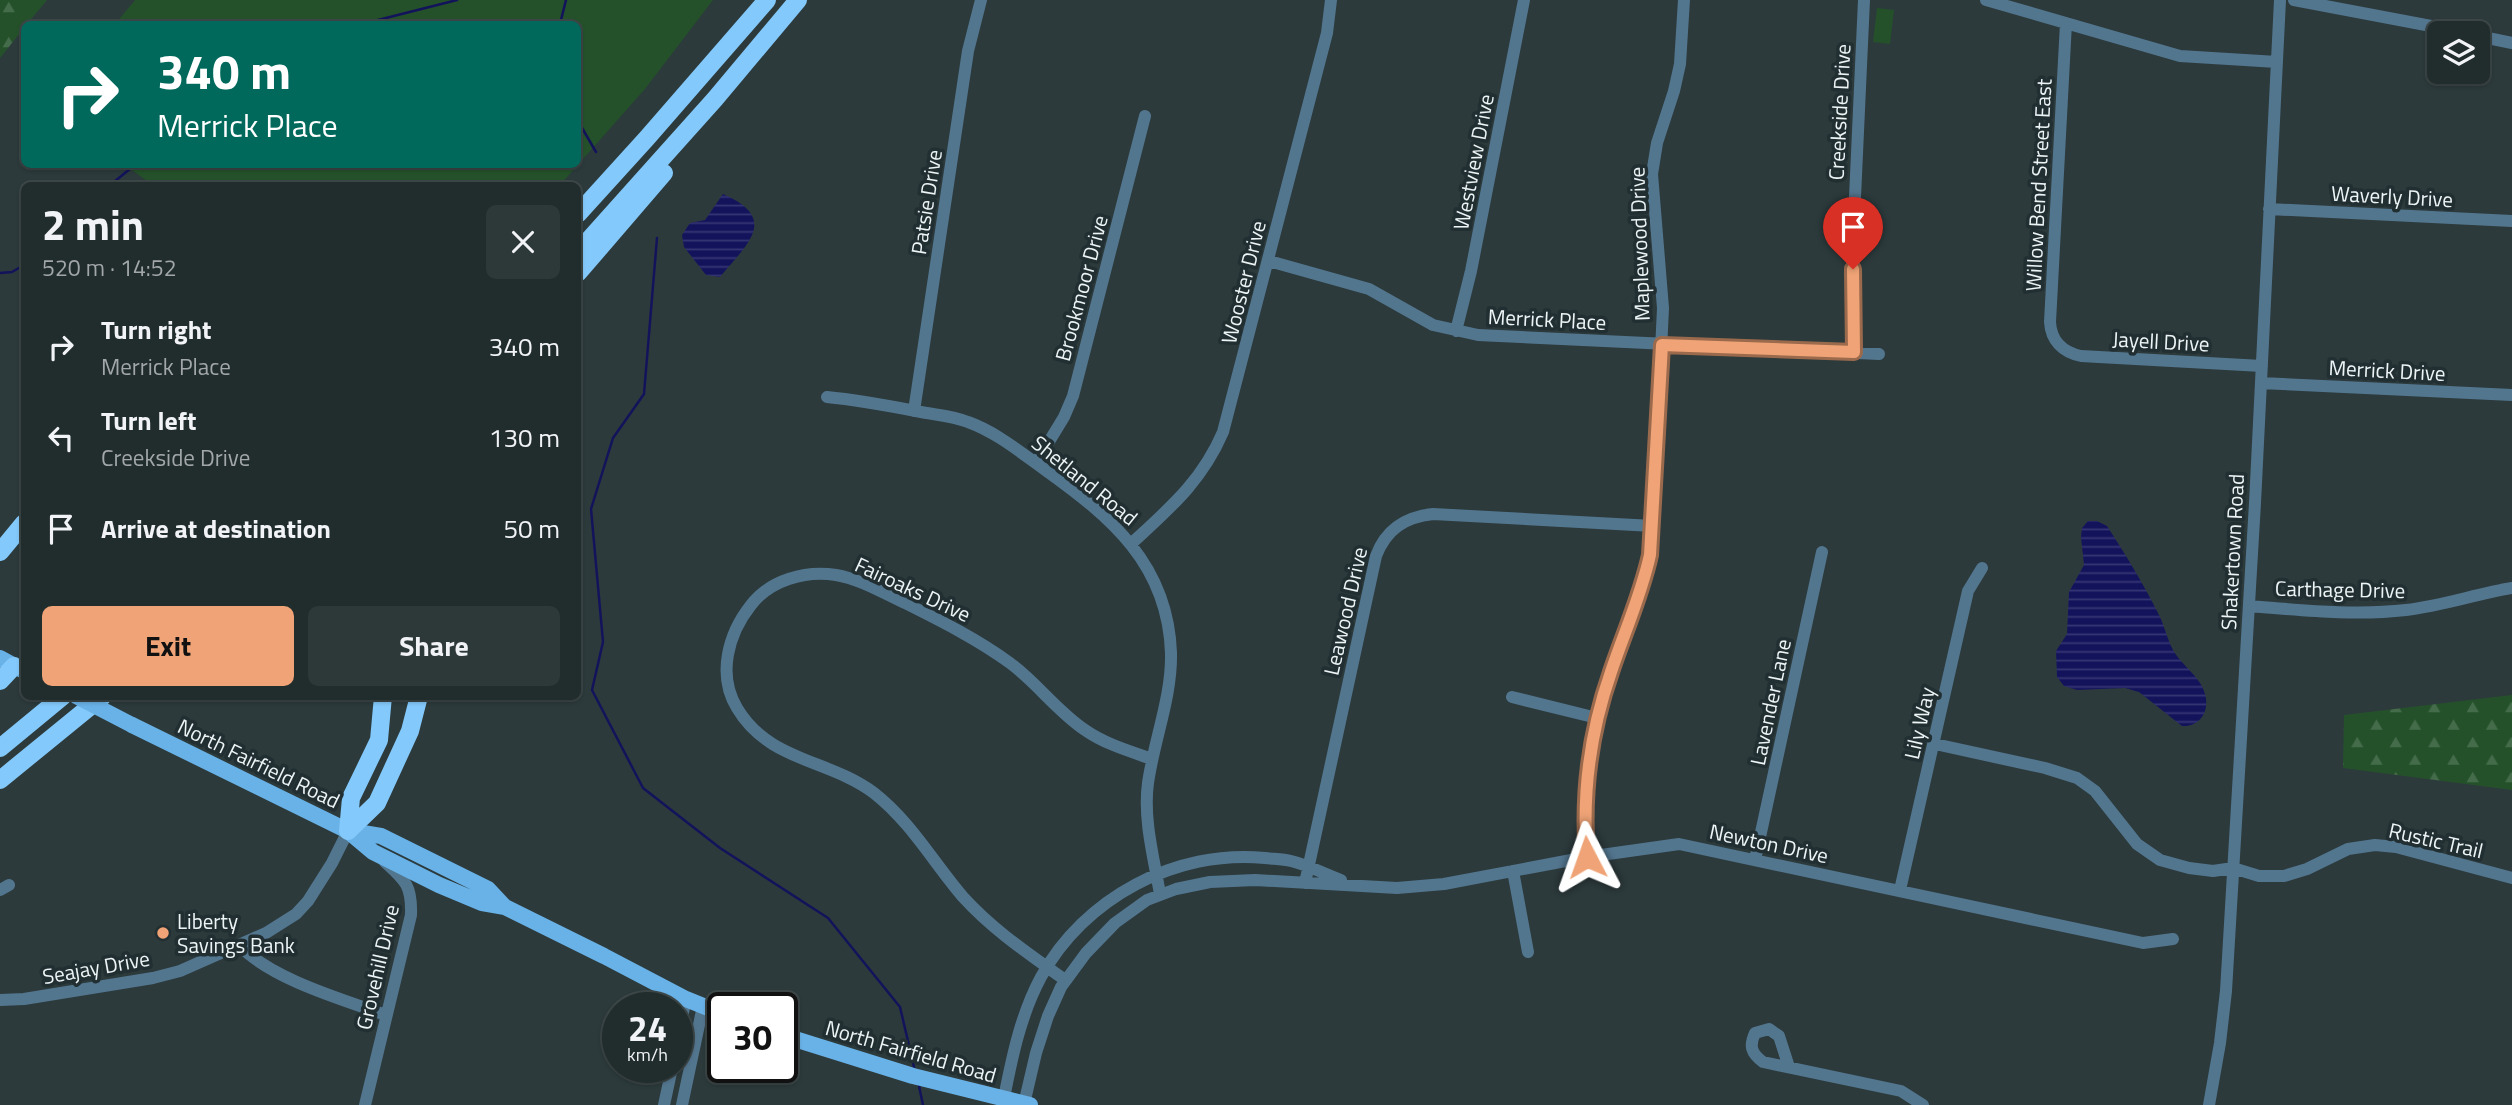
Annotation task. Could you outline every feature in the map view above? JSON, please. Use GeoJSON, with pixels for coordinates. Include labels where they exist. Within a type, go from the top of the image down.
{"type":"FeatureCollection","features":[{"type":"Feature","properties":{"kind":"highway"},"geometry":{"type":"LineString","coordinates":[[581,209],[767,0]]}},
{"type":"Feature","properties":{"kind":"highway"},"geometry":{"type":"LineString","coordinates":[[581,249],[715,99],[798,0]]}},
{"type":"Feature","properties":{"kind":"highway"},"geometry":{"type":"LineString","coordinates":[[581,270],[660,178],[715,99]]}},
{"type":"Feature","properties":{"kind":"highway"},"geometry":{"type":"LineString","coordinates":[[0,552],[21,527]]}},
{"type":"Feature","properties":{"kind":"highway"},"geometry":{"type":"LineString","coordinates":[[0,681],[13,665]]}},
{"type":"Feature","properties":{"kind":"highway"},"geometry":{"type":"LineString","coordinates":[[0,748],[58,700]]}},
{"type":"Feature","properties":{"kind":"highway"},"geometry":{"type":"LineString","coordinates":[[0,780],[98,700]]}},
{"type":"Feature","properties":{"kind":"highway"},"geometry":{"type":"LineString","coordinates":[[61,732],[108,700]]}},
{"type":"Feature","properties":{"kind":"highway"},"geometry":{"type":"LineString","coordinates":[[348,831],[351,798],[379,740],[383,700]]}},
{"type":"Feature","properties":{"kind":"highway"},"geometry":{"type":"LineString","coordinates":[[348,831],[377,803],[410,731],[418,700]]}},
{"type":"Feature","properties":{"kind":"main road","name":"North Fairfield Road"},"geometry":{"type":"LineString","coordinates":[[84,700],[348,831],[373,852],[482,903],[505,907],[673,992]]}},
{"type":"Feature","properties":{"kind":"main road","name":"North Fairfield Road"},"geometry":{"type":"LineString","coordinates":[[348,831],[381,836],[488,889],[505,907]]}},
{"type":"Feature","properties":{"kind":"main road","name":"North Fairfield Road"},"geometry":{"type":"LineString","coordinates":[[693,1002],[707,1008]]}},
{"type":"Feature","properties":{"kind":"main road","name":"North Fairfield Road"},"geometry":{"type":"LineString","coordinates":[[798,1040],[913,1076],[1027,1104]]}},
{"type":"Feature","properties":{"kind":"street","name":"Patsie Drive"},"geometry":{"type":"LineString","coordinates":[[914,411],[968,51],[981,0]]}},
{"type":"Feature","properties":{"kind":"street","name":"Wooster Drive"},"geometry":{"type":"LineString","coordinates":[[1132,543],[1187,491],[1203,470],[1216,448],[1229,415],[1327,33],[1331,0]]}},
{"type":"Feature","properties":{"kind":"street","name":"Westview Drive"},"geometry":{"type":"LineString","coordinates":[[1456,331],[1471,271],[1524,0]]}},
{"type":"Feature","properties":{"kind":"street","name":"Maplewood Drive"},"geometry":{"type":"LineString","coordinates":[[1587,857],[1586,787],[1597,718],[1644,584],[1653,526],[1663,308],[1652,174],[1657,143],[1680,64],[1684,0]]}},
{"type":"Feature","properties":{"kind":"street","name":"Creekside Drive"},"geometry":{"type":"LineString","coordinates":[[1854,352],[1853,228],[1864,0]]}},
{"type":"Feature","properties":{"kind":"street"},"geometry":{"type":"LineString","coordinates":[[1986,0],[2180,56],[2277,62]]}},
{"type":"Feature","properties":{"kind":"street","name":"Shakertown Road"},"geometry":{"type":"LineString","coordinates":[[2210,1105],[2226,991],[2280,0]]}},
{"type":"Feature","properties":{"kind":"street"},"geometry":{"type":"LineString","coordinates":[[2294,0],[2427,25]]}},
{"type":"Feature","properties":{"kind":"street","name":"Willow Bend Street East"},"geometry":{"type":"LineString","coordinates":[[2060,347],[2052,335],[2050,322],[2066,23]]}},
{"type":"Feature","properties":{"kind":"street"},"geometry":{"type":"LineString","coordinates":[[2490,38],[2512,43]]}},
{"type":"Feature","properties":{"kind":"street","name":"Brookmoor Drive"},"geometry":{"type":"LineString","coordinates":[[1036,463],[1064,417],[1073,396],[1145,116]]}},
{"type":"Feature","properties":{"kind":"street","name":"Waverly Drive"},"geometry":{"type":"LineString","coordinates":[[2269,209],[2512,221]]}},
{"type":"Feature","properties":{"kind":"street","name":"Merrick Place"},"geometry":{"type":"LineString","coordinates":[[1269,261],[1369,289],[1433,325],[1456,331],[1525,338],[1879,354]]}},
{"type":"Feature","properties":{"kind":"street","name":"Jayell Drive"},"geometry":{"type":"LineString","coordinates":[[2060,347],[2081,356],[2262,366]]}},
{"type":"Feature","properties":{"kind":"street","name":"Merrick Drive"},"geometry":{"type":"LineString","coordinates":[[2261,383],[2512,395]]}},
{"type":"Feature","properties":{"kind":"street","name":"Shetland Road"},"geometry":{"type":"LineString","coordinates":[[827,397],[970,422],[1006,442],[1094,506],[1132,543],[1162,603],[1171,652],[1167,695],[1147,796],[1160,894]]}},
{"type":"Feature","properties":{"kind":"street","name":"Leawood Drive"},"geometry":{"type":"LineString","coordinates":[[1306,883],[1376,556],[1381,542],[1391,530],[1408,519],[1433,514],[1653,526]]}},
{"type":"Feature","properties":{"kind":"street","name":"Lavender Lane"},"geometry":{"type":"LineString","coordinates":[[1755,860],[1822,552]]}},
{"type":"Feature","properties":{"kind":"street","name":"Lily Way"},"geometry":{"type":"LineString","coordinates":[[1900,890],[1968,591],[1982,568]]}},
{"type":"Feature","properties":{"kind":"street","name":"Fairoaks Drive"},"geometry":{"type":"LineString","coordinates":[[1065,980],[999,933],[982,917],[953,885],[916,835],[874,793],[847,777],[777,748],[757,733],[738,710],[730,689],[728,654],[734,630],[754,601],[782,582],[813,574],[850,579],[963,632],[1011,664],[1084,730],[1114,745],[1153,759]]}},
{"type":"Feature","properties":{"kind":"street","name":"Carthage Drive"},"geometry":{"type":"LineString","coordinates":[[2249,606],[2377,612],[2425,607],[2512,588]]}},
{"type":"Feature","properties":{"kind":"street"},"geometry":{"type":"LineString","coordinates":[[1512,697],[1597,718]]}},
{"type":"Feature","properties":{"kind":"street","name":"Rustic Trail"},"geometry":{"type":"LineString","coordinates":[[1935,744],[2045,768],[2077,778],[2095,791],[2137,844],[2160,860],[2189,868],[2213,871],[2233,868],[2259,876],[2284,876],[2307,869],[2348,849],[2375,845],[2396,847],[2512,878]]}},
{"type":"Feature","properties":{"kind":"street","name":"Seajay Drive"},"geometry":{"type":"LineString","coordinates":[[0,1000],[24,999],[153,978],[180,971],[280,926],[308,901],[348,831]]}},
{"type":"Feature","properties":{"kind":"street","name":"Newton Drive"},"geometry":{"type":"LineString","coordinates":[[1027,1104],[1036,1053],[1048,1016],[1065,980],[1086,953],[1136,906],[1160,894],[1192,885],[1228,880],[1397,888],[1444,884],[1587,857],[1679,844],[2143,943],[2173,939]]}},
{"type":"Feature","properties":{"kind":"street","name":"Grovehill Drive"},"geometry":{"type":"LineString","coordinates":[[365,1105],[411,915],[412,895],[406,882],[373,852]]}},
{"type":"Feature","properties":{"kind":"street","name":"Newton Drive"},"geometry":{"type":"LineString","coordinates":[[1003,1098],[1018,1035],[1033,994],[1047,967],[1094,913],[1124,891],[1157,874],[1203,861],[1234,857],[1291,861],[1354,886]]}},
{"type":"Feature","properties":{"kind":"street"},"geometry":{"type":"LineString","coordinates":[[1513,871],[1528,952]]}},
{"type":"Feature","properties":{"kind":"street"},"geometry":{"type":"LineString","coordinates":[[239,945],[253,959],[276,972],[386,1015]]}},
{"type":"Feature","properties":{"kind":"street"},"geometry":{"type":"LineString","coordinates":[[682,1105],[703,1006]]}},
{"type":"Feature","properties":{"kind":"street"},"geometry":{"type":"LineString","coordinates":[[1789,1067],[1901,1091],[1923,1105]]}},
{"type":"Feature","properties":{"kind":"street"},"geometry":{"type":"LineString","coordinates":[[664,1105],[669,1083]]}},
{"type":"Feature","properties":{"kind":"green space"},"geometry":{"type":"Polygon","coordinates":[[[0,0],[47,0],[30,21],[21,21],[21,32],[0,58],[0,0]]]}},
{"type":"Feature","properties":{"kind":"green space"},"geometry":{"type":"Polygon","coordinates":[[[135,0],[713,0],[645,89],[581,161],[581,21],[118,21],[135,0]]]}},
{"type":"Feature","properties":{"kind":"green space"},"geometry":{"type":"Polygon","coordinates":[[[1877,8],[1894,10],[1890,44],[1873,42],[1877,8]]]}},
{"type":"Feature","properties":{"kind":"green space"},"geometry":{"type":"Polygon","coordinates":[[[129,168],[575,168],[563,182],[148,182],[129,168]]]}},
{"type":"Feature","properties":{"kind":"green space"},"geometry":{"type":"Polygon","coordinates":[[[2512,695],[2512,790],[2343,768],[2344,715],[2512,695]]]}},
{"type":"Feature","properties":{"kind":"shaded area"},"geometry":{"type":"Polygon","coordinates":[[[723,194],[740,203],[750,213],[754,223],[748,243],[720,277],[706,275],[684,247],[682,235],[690,223],[705,220],[723,194]]]}},
{"type":"Feature","properties":{"kind":"shaded area"},"geometry":{"type":"Polygon","coordinates":[[[2088,521],[2097,521],[2107,526],[2161,619],[2173,650],[2203,688],[2205,712],[2194,724],[2182,726],[2139,692],[2125,688],[2077,690],[2064,686],[2057,677],[2056,651],[2067,634],[2069,592],[2084,565],[2081,537],[2082,528],[2088,521]]]}},
{"type":"Feature","properties":{"kind":"waterway"},"geometry":{"type":"LineString","coordinates":[[374,21],[457,0]]}},
{"type":"Feature","properties":{"kind":"waterway"},"geometry":{"type":"LineString","coordinates":[[561,21],[566,0]]}},
{"type":"Feature","properties":{"kind":"waterway"},"geometry":{"type":"LineString","coordinates":[[581,126],[596,152]]}},
{"type":"Feature","properties":{"kind":"waterway"},"geometry":{"type":"LineString","coordinates":[[114,182],[131,168]]}},
{"type":"Feature","properties":{"kind":"waterway"},"geometry":{"type":"LineString","coordinates":[[657,238],[644,394],[613,438],[591,509],[603,642],[592,690],[643,788],[720,848],[828,918],[900,1007],[914,1067]]}},
{"type":"Feature","properties":{"kind":"waterway"},"geometry":{"type":"LineString","coordinates":[[0,273],[12,272],[21,267]]}},
{"type":"Feature","properties":{"kind":"waterway"},"geometry":{"type":"LineString","coordinates":[[919,1086],[923,1105]]}},
{"type":"Feature","properties":{"kind":"place","name":"Liberty Savings Bank"},"geometry":{"type":"Point","coordinates":[163,933]}},
{"type":"Feature","properties":{"kind":"route"},"geometry":{"type":"LineString","coordinates":[[1587,857],[1586,787],[1597,718],[1644,584],[1650,555],[1662,345],[1854,352],[1853,269]]}}]}
